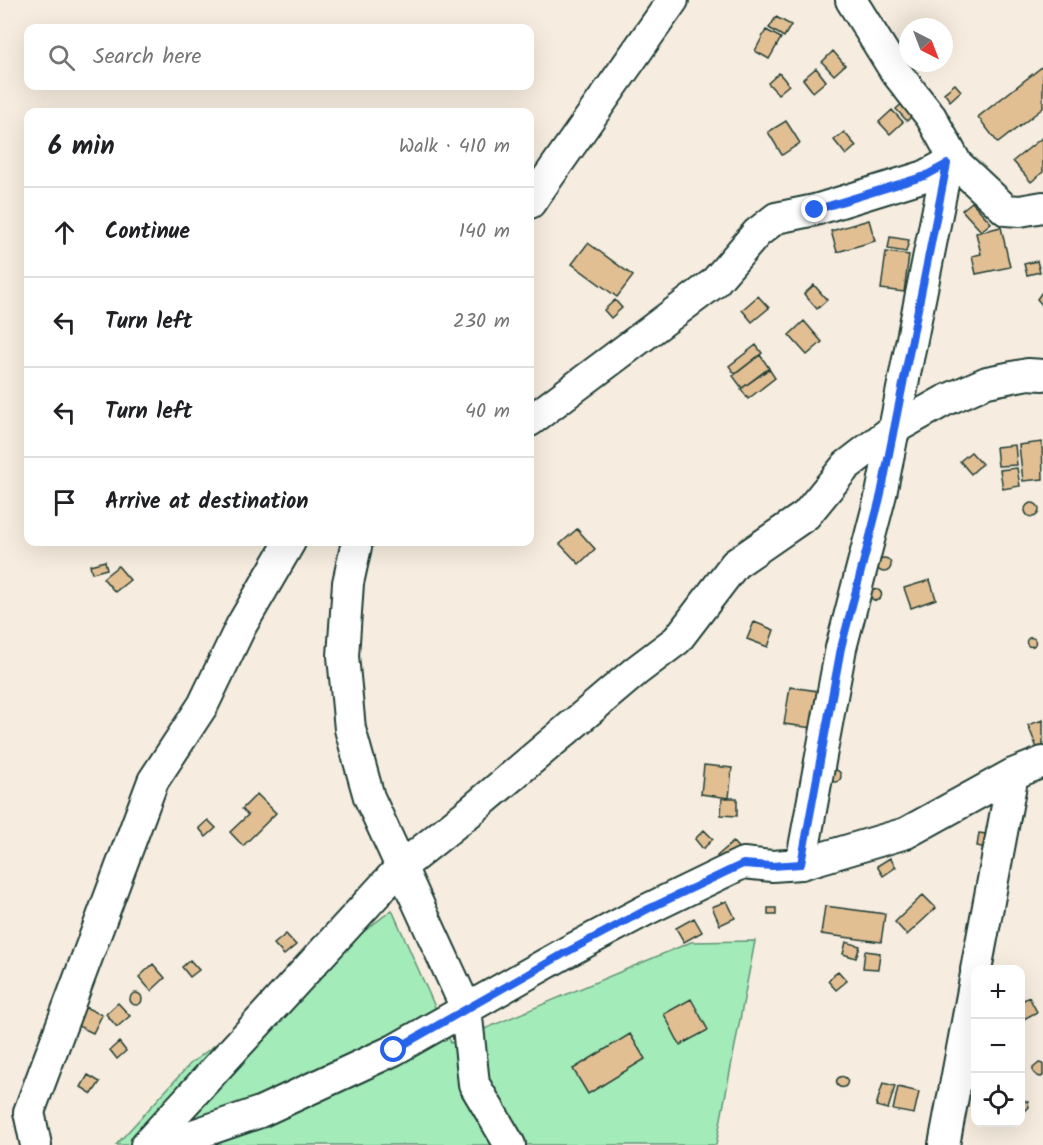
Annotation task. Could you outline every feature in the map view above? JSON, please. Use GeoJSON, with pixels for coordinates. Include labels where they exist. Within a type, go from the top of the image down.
{"type":"FeatureCollection","features":[{"type":"Feature","properties":{"kind":"street"},"geometry":{"type":"LineString","coordinates":[[534,197],[673,0]]}},
{"type":"Feature","properties":{"kind":"street"},"geometry":{"type":"LineString","coordinates":[[851,0],[896,71],[931,117],[952,164],[1006,210],[1020,211],[1043,207]]}},
{"type":"Feature","properties":{"kind":"street"},"geometry":{"type":"LineString","coordinates":[[534,418],[714,283],[757,233],[776,218],[815,210],[925,176],[952,164]]}},
{"type":"Feature","properties":{"kind":"street"},"geometry":{"type":"LineString","coordinates":[[801,864],[841,648],[881,494],[952,164]]}},
{"type":"Feature","properties":{"kind":"street"},"geometry":{"type":"LineString","coordinates":[[146,1145],[400,868],[627,678],[677,640],[735,564],[806,515],[846,466],[894,429],[944,401],[987,381],[1028,374],[1043,375]]}},
{"type":"Feature","properties":{"kind":"street"},"geometry":{"type":"LineString","coordinates":[[36,1145],[28,1112],[153,780],[203,705],[241,626],[288,546]]}},
{"type":"Feature","properties":{"kind":"street"},"geometry":{"type":"LineString","coordinates":[[356,546],[348,584],[343,656],[350,729],[369,797],[466,1008],[474,1084],[510,1145]]}},
{"type":"Feature","properties":{"kind":"street"},"geometry":{"type":"LineString","coordinates":[[164,1145],[260,1112],[394,1050],[466,1008],[636,916],[743,864],[772,866],[801,864],[906,833],[1013,774],[1043,762]]}},
{"type":"Feature","properties":{"kind":"street"},"geometry":{"type":"LineString","coordinates":[[977,965],[1013,774]]}},
{"type":"Feature","properties":{"kind":"street"},"geometry":{"type":"LineString","coordinates":[[944,1145],[971,996]]}},
{"type":"Feature","properties":{"kind":"green space"},"geometry":{"type":"Polygon","coordinates":[[[392,910],[451,1043],[691,942],[755,941],[716,1145],[116,1145],[190,1064],[392,910]]]}},
{"type":"Feature","properties":{"kind":"building"},"geometry":{"type":"Polygon","coordinates":[[[776,17],[791,25],[784,37],[769,28],[776,17]]]}},
{"type":"Feature","properties":{"kind":"building"},"geometry":{"type":"Polygon","coordinates":[[[766,30],[781,38],[769,59],[755,51],[766,30]]]}},
{"type":"Feature","properties":{"kind":"building"},"geometry":{"type":"Polygon","coordinates":[[[833,51],[845,65],[834,75],[822,62],[833,51]]]}},
{"type":"Feature","properties":{"kind":"building"},"geometry":{"type":"Polygon","coordinates":[[[1043,66],[1043,108],[998,143],[978,117],[1043,66]]]}},
{"type":"Feature","properties":{"kind":"building"},"geometry":{"type":"Polygon","coordinates":[[[816,68],[826,81],[813,92],[803,79],[816,68]]]}},
{"type":"Feature","properties":{"kind":"building"},"geometry":{"type":"Polygon","coordinates":[[[779,73],[789,85],[778,94],[768,83],[779,73]]]}},
{"type":"Feature","properties":{"kind":"building"},"geometry":{"type":"Polygon","coordinates":[[[955,84],[961,91],[950,101],[944,93],[955,84]]]}},
{"type":"Feature","properties":{"kind":"building"},"geometry":{"type":"Polygon","coordinates":[[[907,99],[918,110],[907,121],[896,109],[907,99]]]}},
{"type":"Feature","properties":{"kind":"building"},"geometry":{"type":"Polygon","coordinates":[[[892,110],[903,122],[890,134],[879,122],[892,110]]]}},
{"type":"Feature","properties":{"kind":"building"},"geometry":{"type":"Polygon","coordinates":[[[786,121],[800,143],[782,155],[768,132],[786,121]]]}},
{"type":"Feature","properties":{"kind":"building"},"geometry":{"type":"Polygon","coordinates":[[[844,132],[856,146],[846,155],[834,140],[844,132]]]}},
{"type":"Feature","properties":{"kind":"building"},"geometry":{"type":"Polygon","coordinates":[[[1043,137],[1043,172],[1031,182],[1013,161],[1043,137]]]}},
{"type":"Feature","properties":{"kind":"building"},"geometry":{"type":"Polygon","coordinates":[[[972,202],[991,223],[981,231],[962,210],[972,202]]]}},
{"type":"Feature","properties":{"kind":"building"},"geometry":{"type":"Polygon","coordinates":[[[869,220],[875,241],[837,252],[831,231],[869,220]]]}},
{"type":"Feature","properties":{"kind":"building"},"geometry":{"type":"Polygon","coordinates":[[[1001,227],[1010,267],[976,274],[972,256],[981,254],[976,233],[1001,227]]]}},
{"type":"Feature","properties":{"kind":"building"},"geometry":{"type":"Polygon","coordinates":[[[890,237],[909,240],[906,252],[888,249],[890,237]]]}},
{"type":"Feature","properties":{"kind":"building"},"geometry":{"type":"Polygon","coordinates":[[[588,243],[633,276],[617,297],[572,264],[588,243]]]}},
{"type":"Feature","properties":{"kind":"building"},"geometry":{"type":"Polygon","coordinates":[[[886,252],[909,255],[904,292],[881,289],[886,252]]]}},
{"type":"Feature","properties":{"kind":"building"},"geometry":{"type":"Polygon","coordinates":[[[1037,261],[1040,272],[1027,275],[1024,264],[1037,261]]]}},
{"type":"Feature","properties":{"kind":"building"},"geometry":{"type":"Polygon","coordinates":[[[814,285],[827,300],[817,309],[804,294],[814,285]]]}},
{"type":"Feature","properties":{"kind":"building"},"geometry":{"type":"Polygon","coordinates":[[[1043,292],[1043,306],[1037,299],[1043,292]]]}},
{"type":"Feature","properties":{"kind":"building"},"geometry":{"type":"Polygon","coordinates":[[[758,296],[769,308],[752,322],[742,310],[758,296]]]}},
{"type":"Feature","properties":{"kind":"building"},"geometry":{"type":"Polygon","coordinates":[[[615,300],[622,308],[611,318],[604,310],[615,300]]]}},
{"type":"Feature","properties":{"kind":"building"},"geometry":{"type":"Polygon","coordinates":[[[804,321],[822,342],[807,355],[789,335],[804,321]]]}},
{"type":"Feature","properties":{"kind":"building"},"geometry":{"type":"Polygon","coordinates":[[[756,345],[762,353],[735,374],[729,366],[756,345]]]}},
{"type":"Feature","properties":{"kind":"building"},"geometry":{"type":"Polygon","coordinates":[[[760,355],[769,368],[742,388],[733,376],[760,355]]]}},
{"type":"Feature","properties":{"kind":"building"},"geometry":{"type":"Polygon","coordinates":[[[769,369],[775,378],[748,399],[741,389],[769,369]]]}},
{"type":"Feature","properties":{"kind":"building"},"geometry":{"type":"Polygon","coordinates":[[[1042,442],[1043,479],[1023,481],[1019,445],[1042,442]]]}},
{"type":"Feature","properties":{"kind":"building"},"geometry":{"type":"Polygon","coordinates":[[[1015,445],[1017,465],[998,466],[996,447],[1015,445]]]}},
{"type":"Feature","properties":{"kind":"building"},"geometry":{"type":"Polygon","coordinates":[[[971,452],[982,464],[971,474],[960,461],[971,452]]]}},
{"type":"Feature","properties":{"kind":"building"},"geometry":{"type":"Polygon","coordinates":[[[1017,468],[1020,486],[1003,489],[1000,470],[1017,468]]]}},
{"type":"Feature","properties":{"kind":"building"},"geometry":{"type":"Polygon","coordinates":[[[1032,503],[1037,505],[1039,510],[1037,515],[1032,517],[1027,515],[1025,510],[1027,505],[1032,503]]]}},
{"type":"Feature","properties":{"kind":"building"},"geometry":{"type":"Polygon","coordinates":[[[577,529],[595,549],[579,564],[560,544],[577,529]]]}},
{"type":"Feature","properties":{"kind":"building"},"geometry":{"type":"Polygon","coordinates":[[[881,558],[887,558],[891,565],[887,572],[881,572],[877,568],[877,562],[881,558]]]}},
{"type":"Feature","properties":{"kind":"building"},"geometry":{"type":"Polygon","coordinates":[[[105,561],[107,569],[92,573],[90,565],[105,561]]]}},
{"type":"Feature","properties":{"kind":"building"},"geometry":{"type":"Polygon","coordinates":[[[118,566],[130,580],[115,592],[103,578],[118,566]]]}},
{"type":"Feature","properties":{"kind":"building"},"geometry":{"type":"Polygon","coordinates":[[[930,580],[936,599],[911,608],[904,588],[930,580]]]}},
{"type":"Feature","properties":{"kind":"building"},"geometry":{"type":"Polygon","coordinates":[[[876,590],[880,591],[880,599],[876,600],[872,599],[871,595],[872,591],[876,590]]]}},
{"type":"Feature","properties":{"kind":"building"},"geometry":{"type":"Polygon","coordinates":[[[754,622],[774,630],[768,647],[747,639],[754,622]]]}},
{"type":"Feature","properties":{"kind":"building"},"geometry":{"type":"Polygon","coordinates":[[[1031,637],[1036,642],[1031,647],[1026,642],[1031,637]]]}},
{"type":"Feature","properties":{"kind":"building"},"geometry":{"type":"Polygon","coordinates":[[[790,687],[818,691],[812,728],[784,724],[790,687]]]}},
{"type":"Feature","properties":{"kind":"building"},"geometry":{"type":"Polygon","coordinates":[[[1043,720],[1043,746],[1037,748],[1028,725],[1043,720]]]}},
{"type":"Feature","properties":{"kind":"building"},"geometry":{"type":"Polygon","coordinates":[[[704,765],[732,768],[729,798],[701,794],[704,765]]]}},
{"type":"Feature","properties":{"kind":"building"},"geometry":{"type":"Polygon","coordinates":[[[837,770],[841,776],[837,782],[833,782],[829,774],[837,770]]]}},
{"type":"Feature","properties":{"kind":"building"},"geometry":{"type":"Polygon","coordinates":[[[257,794],[276,813],[243,846],[230,832],[248,815],[242,809],[257,794]]]}},
{"type":"Feature","properties":{"kind":"building"},"geometry":{"type":"Polygon","coordinates":[[[722,798],[737,798],[737,816],[721,815],[722,798]]]}},
{"type":"Feature","properties":{"kind":"building"},"geometry":{"type":"Polygon","coordinates":[[[208,820],[216,828],[206,837],[199,828],[208,820]]]}},
{"type":"Feature","properties":{"kind":"building"},"geometry":{"type":"Polygon","coordinates":[[[704,830],[713,839],[703,849],[695,839],[704,830]]]}},
{"type":"Feature","properties":{"kind":"building"},"geometry":{"type":"Polygon","coordinates":[[[979,833],[992,835],[990,849],[977,846],[979,833]]]}},
{"type":"Feature","properties":{"kind":"building"},"geometry":{"type":"Polygon","coordinates":[[[733,842],[742,852],[727,867],[717,856],[733,842]]]}},
{"type":"Feature","properties":{"kind":"building"},"geometry":{"type":"Polygon","coordinates":[[[890,858],[896,867],[883,876],[877,866],[890,858]]]}},
{"type":"Feature","properties":{"kind":"building"},"geometry":{"type":"Polygon","coordinates":[[[923,895],[936,908],[907,935],[895,922],[923,895]]]}},
{"type":"Feature","properties":{"kind":"building"},"geometry":{"type":"Polygon","coordinates":[[[727,901],[735,918],[720,925],[712,907],[727,901]]]}},
{"type":"Feature","properties":{"kind":"building"},"geometry":{"type":"Polygon","coordinates":[[[825,906],[885,914],[881,942],[821,934],[825,906]]]}},
{"type":"Feature","properties":{"kind":"building"},"geometry":{"type":"Polygon","coordinates":[[[768,908],[776,908],[776,915],[768,915],[768,908]]]}},
{"type":"Feature","properties":{"kind":"building"},"geometry":{"type":"Polygon","coordinates":[[[694,918],[702,932],[684,942],[676,928],[694,918]]]}},
{"type":"Feature","properties":{"kind":"building"},"geometry":{"type":"Polygon","coordinates":[[[286,934],[296,945],[284,955],[274,944],[286,934]]]}},
{"type":"Feature","properties":{"kind":"building"},"geometry":{"type":"Polygon","coordinates":[[[846,942],[860,946],[856,958],[843,954],[846,942]]]}},
{"type":"Feature","properties":{"kind":"building"},"geometry":{"type":"Polygon","coordinates":[[[865,951],[880,953],[878,969],[863,968],[865,951]]]}},
{"type":"Feature","properties":{"kind":"building"},"geometry":{"type":"Polygon","coordinates":[[[190,960],[199,970],[190,977],[182,967],[190,960]]]}},
{"type":"Feature","properties":{"kind":"building"},"geometry":{"type":"Polygon","coordinates":[[[153,964],[165,978],[151,991],[139,977],[153,964]]]}},
{"type":"Feature","properties":{"kind":"building"},"geometry":{"type":"Polygon","coordinates":[[[838,971],[847,981],[836,990],[828,981],[838,971]]]}},
{"type":"Feature","properties":{"kind":"building"},"geometry":{"type":"Polygon","coordinates":[[[138,993],[141,994],[141,1004],[134,1005],[131,1004],[130,997],[131,994],[138,993]]]}},
{"type":"Feature","properties":{"kind":"building"},"geometry":{"type":"Polygon","coordinates":[[[1029,997],[1037,1012],[1025,1018],[1025,999],[1029,997]]]}},
{"type":"Feature","properties":{"kind":"building"},"geometry":{"type":"Polygon","coordinates":[[[691,999],[708,1030],[680,1045],[664,1014],[691,999]]]}},
{"type":"Feature","properties":{"kind":"building"},"geometry":{"type":"Polygon","coordinates":[[[118,1003],[130,1016],[117,1027],[106,1014],[118,1003]]]}},
{"type":"Feature","properties":{"kind":"building"},"geometry":{"type":"Polygon","coordinates":[[[85,1007],[102,1015],[93,1033],[76,1025],[85,1007]]]}},
{"type":"Feature","properties":{"kind":"building"},"geometry":{"type":"Polygon","coordinates":[[[630,1034],[645,1059],[588,1094],[573,1069],[630,1034]]]}},
{"type":"Feature","properties":{"kind":"building"},"geometry":{"type":"Polygon","coordinates":[[[119,1042],[126,1051],[117,1059],[110,1050],[119,1042]]]}},
{"type":"Feature","properties":{"kind":"building"},"geometry":{"type":"Polygon","coordinates":[[[1039,1063],[1043,1064],[1043,1076],[1041,1077],[1033,1072],[1033,1068],[1039,1063]]]}},
{"type":"Feature","properties":{"kind":"building"},"geometry":{"type":"Polygon","coordinates":[[[88,1075],[100,1082],[92,1094],[81,1087],[88,1075]]]}},
{"type":"Feature","properties":{"kind":"building"},"geometry":{"type":"Polygon","coordinates":[[[842,1076],[848,1082],[842,1088],[836,1082],[842,1076]]]}},
{"type":"Feature","properties":{"kind":"building"},"geometry":{"type":"Polygon","coordinates":[[[883,1083],[895,1086],[888,1109],[876,1106],[883,1083]]]}},
{"type":"Feature","properties":{"kind":"building"},"geometry":{"type":"Polygon","coordinates":[[[898,1087],[919,1092],[914,1114],[893,1110],[898,1087]]]}},
{"type":"Feature","properties":{"kind":"building"},"geometry":{"type":"Polygon","coordinates":[[[1025,1101],[1028,1102],[1029,1107],[1025,1111],[1025,1101]]]}},
{"type":"Feature","properties":{"kind":"route"},"geometry":{"type":"LineString","coordinates":[[394,1050],[565,953],[646,910],[743,864],[772,866],[801,864],[841,648],[881,494],[947,164],[925,176],[815,210]]}}]}
